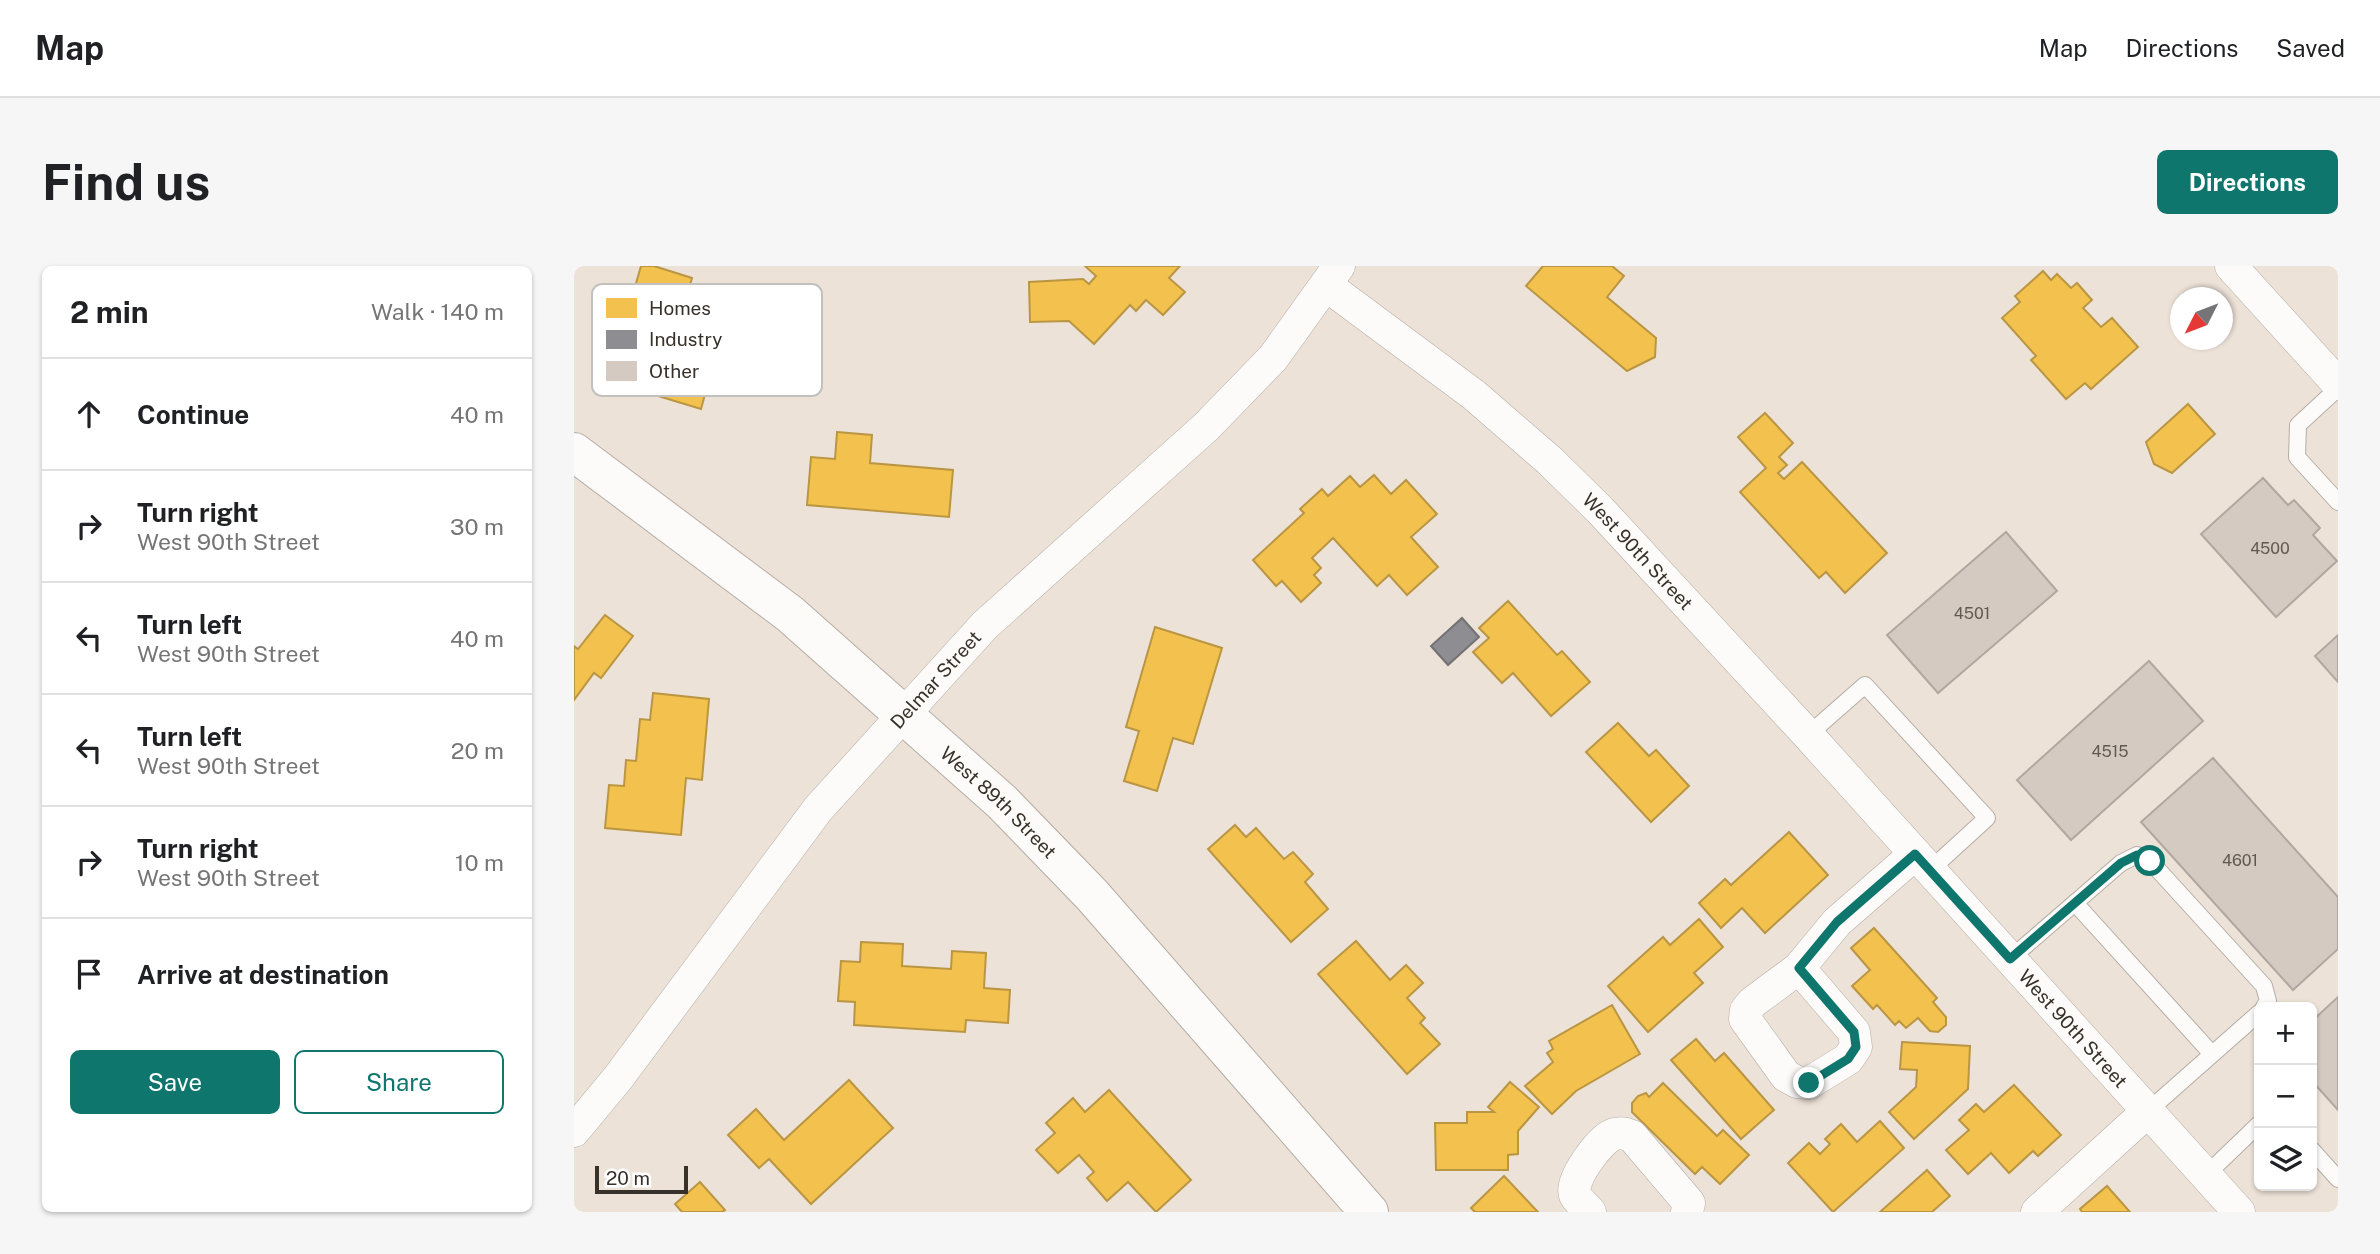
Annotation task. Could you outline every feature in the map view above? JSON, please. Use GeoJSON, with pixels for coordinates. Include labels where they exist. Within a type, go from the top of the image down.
{"type":"FeatureCollection","features":[{"type":"Feature","properties":{"kind":"street"},"geometry":{"type":"LineString","coordinates":[[2231,266],[2338,386]]}},
{"type":"Feature","properties":{"kind":"street","name":"Delmar Street"},"geometry":{"type":"LineString","coordinates":[[574,1131],[618,1078],[818,809],[985,625],[1206,427],[1273,358],[1333,275]]}},
{"type":"Feature","properties":{"kind":"street","name":"West 90th Street"},"geometry":{"type":"LineString","coordinates":[[1333,275],[1549,460],[1600,510],[1808,735],[2239,1212]]}},
{"type":"Feature","properties":{"kind":"street","name":"West 89th Street"},"geometry":{"type":"LineString","coordinates":[[574,452],[790,614],[1002,802],[1092,895],[1369,1212]]}},
{"type":"Feature","properties":{"kind":"street"},"geometry":{"type":"LineString","coordinates":[[1799,968],[1837,922],[1923,862]]}},
{"type":"Feature","properties":{"kind":"street"},"geometry":{"type":"LineString","coordinates":[[2037,1212],[2148,1111]]}},
{"type":"Feature","properties":{"kind":"street"},"geometry":{"type":"LineString","coordinates":[[1590,1212],[1575,1195],[1574,1185],[1599,1144],[1614,1134],[1623,1133],[1632,1136],[1689,1203],[1687,1212]]}},
{"type":"Feature","properties":{"kind":"lane"},"geometry":{"type":"LineString","coordinates":[[2338,386],[2298,425],[2297,457],[2338,502]]}},
{"type":"Feature","properties":{"kind":"lane"},"geometry":{"type":"LineString","coordinates":[[1808,735],[1865,685],[1987,818],[1923,862]]}},
{"type":"Feature","properties":{"kind":"lane"},"geometry":{"type":"LineString","coordinates":[[2010,959],[2121,863],[2137,855],[2150,861],[2264,986],[2267,1002]]}},
{"type":"Feature","properties":{"kind":"lane"},"geometry":{"type":"LineString","coordinates":[[2075,903],[2212,1054]]}},
{"type":"Feature","properties":{"kind":"lane"},"geometry":{"type":"LineString","coordinates":[[2148,1111],[2254,1017]]}},
{"type":"Feature","properties":{"kind":"lane"},"geometry":{"type":"LineString","coordinates":[[2206,1175],[2255,1128]]}},
{"type":"Feature","properties":{"kind":"lane"},"geometry":{"type":"LineString","coordinates":[[2317,1156],[2338,1179]]}},
{"type":"Feature","properties":{"kind":"building: Homes"},"geometry":{"type":"Polygon","coordinates":[[[641,266],[654,266],[692,278],[690,284],[636,284],[641,266]]]}},
{"type":"Feature","properties":{"kind":"building: Homes"},"geometry":{"type":"Polygon","coordinates":[[[1085,266],[1180,266],[1169,278],[1185,292],[1163,315],[1146,300],[1136,311],[1130,305],[1094,344],[1069,321],[1030,322],[1029,282],[1083,279],[1089,284],[1096,276],[1085,266]]]}},
{"type":"Feature","properties":{"kind":"building: Homes"},"geometry":{"type":"Polygon","coordinates":[[[1543,266],[1612,266],[1624,276],[1607,297],[1656,338],[1655,357],[1627,371],[1526,286],[1543,266]]]}},
{"type":"Feature","properties":{"kind":"building: Homes"},"geometry":{"type":"Polygon","coordinates":[[[2043,271],[2051,280],[2057,274],[2071,288],[2077,283],[2092,300],[2083,308],[2101,327],[2112,318],[2138,347],[2091,389],[2085,383],[2066,399],[2031,360],[2036,356],[2002,318],[2020,302],[2015,296],[2043,271]]]}},
{"type":"Feature","properties":{"kind":"building: Homes"},"geometry":{"type":"Polygon","coordinates":[[[658,396],[705,396],[701,409],[658,396]]]}},
{"type":"Feature","properties":{"kind":"building: Homes"},"geometry":{"type":"Polygon","coordinates":[[[2188,404],[2215,434],[2172,473],[2154,464],[2146,442],[2188,404]]]}},
{"type":"Feature","properties":{"kind":"building: Homes"},"geometry":{"type":"Polygon","coordinates":[[[1765,413],[1793,443],[1779,457],[1787,465],[1778,473],[1784,479],[1802,462],[1887,553],[1845,593],[1826,572],[1819,578],[1740,492],[1766,468],[1738,437],[1765,413]]]}},
{"type":"Feature","properties":{"kind":"building: Homes"},"geometry":{"type":"Polygon","coordinates":[[[837,432],[872,435],[870,463],[953,470],[949,517],[807,505],[811,457],[835,459],[837,432]]]}},
{"type":"Feature","properties":{"kind":"building: Homes"},"geometry":{"type":"Polygon","coordinates":[[[1374,475],[1391,494],[1406,480],[1437,514],[1411,537],[1438,567],[1407,595],[1389,575],[1377,586],[1333,538],[1312,558],[1321,568],[1314,575],[1321,583],[1301,602],[1282,581],[1276,586],[1253,560],[1304,513],[1300,509],[1322,489],[1328,496],[1350,476],[1360,487],[1374,475]]]}},
{"type":"Feature","properties":{"kind":"building: Homes"},"geometry":{"type":"Polygon","coordinates":[[[1508,601],[1557,655],[1562,651],[1590,682],[1551,716],[1513,673],[1502,683],[1473,652],[1489,638],[1479,628],[1508,601]]]}},
{"type":"Feature","properties":{"kind":"building: Homes"},"geometry":{"type":"Polygon","coordinates":[[[605,615],[633,636],[601,678],[594,673],[574,700],[574,646],[578,649],[605,615]]]}},
{"type":"Feature","properties":{"kind":"building: Homes"},"geometry":{"type":"Polygon","coordinates":[[[1155,627],[1222,648],[1193,744],[1173,738],[1157,791],[1124,781],[1139,731],[1126,727],[1155,627]]]}},
{"type":"Feature","properties":{"kind":"building: Homes"},"geometry":{"type":"Polygon","coordinates":[[[653,693],[709,699],[702,780],[686,778],[681,835],[605,828],[609,785],[624,786],[626,760],[636,761],[640,719],[650,720],[653,693]]]}},
{"type":"Feature","properties":{"kind":"building: Homes"},"geometry":{"type":"Polygon","coordinates":[[[1618,723],[1649,756],[1656,750],[1689,786],[1651,822],[1586,752],[1618,723]]]}},
{"type":"Feature","properties":{"kind":"building: Homes"},"geometry":{"type":"Polygon","coordinates":[[[1235,825],[1246,837],[1256,828],[1284,859],[1293,852],[1313,874],[1305,882],[1328,909],[1291,942],[1208,849],[1235,825]]]}},
{"type":"Feature","properties":{"kind":"building: Homes"},"geometry":{"type":"Polygon","coordinates":[[[1789,832],[1828,875],[1765,933],[1742,908],[1721,928],[1699,903],[1725,879],[1731,885],[1789,832]]]}},
{"type":"Feature","properties":{"kind":"building: Homes"},"geometry":{"type":"Polygon","coordinates":[[[1699,919],[1723,947],[1694,973],[1703,983],[1648,1032],[1608,986],[1663,937],[1670,945],[1699,919]]]}},
{"type":"Feature","properties":{"kind":"building: Homes"},"geometry":{"type":"Polygon","coordinates":[[[1874,928],[1937,998],[1933,1002],[1946,1017],[1946,1025],[1938,1032],[1930,1031],[1918,1018],[1906,1028],[1899,1021],[1895,1025],[1877,1005],[1873,1009],[1852,986],[1870,970],[1851,948],[1874,928]]]}},
{"type":"Feature","properties":{"kind":"building: Homes"},"geometry":{"type":"Polygon","coordinates":[[[1356,941],[1390,980],[1406,965],[1423,983],[1407,998],[1425,1018],[1420,1023],[1440,1044],[1407,1074],[1318,974],[1356,941]]]}},
{"type":"Feature","properties":{"kind":"building: Homes"},"geometry":{"type":"Polygon","coordinates":[[[861,942],[903,944],[902,966],[951,969],[952,951],[986,953],[984,988],[1010,990],[1008,1023],[966,1020],[965,1032],[854,1025],[855,1002],[838,1001],[841,961],[860,962],[861,942]]]}},
{"type":"Feature","properties":{"kind":"building: Homes"},"geometry":{"type":"Polygon","coordinates":[[[1612,1005],[1640,1054],[1576,1091],[1552,1114],[1525,1086],[1553,1062],[1547,1053],[1553,1049],[1549,1041],[1612,1005]]]}},
{"type":"Feature","properties":{"kind":"building: Homes"},"geometry":{"type":"Polygon","coordinates":[[[1696,1039],[1715,1061],[1724,1053],[1774,1110],[1741,1139],[1671,1060],[1696,1039]]]}},
{"type":"Feature","properties":{"kind":"building: Homes"},"geometry":{"type":"Polygon","coordinates":[[[1902,1042],[1970,1046],[1968,1089],[1914,1139],[1889,1112],[1916,1087],[1917,1070],[1900,1069],[1902,1042]]]}},
{"type":"Feature","properties":{"kind":"building: Homes"},"geometry":{"type":"Polygon","coordinates":[[[849,1080],[893,1128],[811,1204],[769,1159],[759,1168],[728,1135],[756,1109],[784,1140],[849,1080]]]}},
{"type":"Feature","properties":{"kind":"building: Homes"},"geometry":{"type":"Polygon","coordinates":[[[1510,1082],[1539,1107],[1518,1131],[1518,1154],[1508,1155],[1508,1170],[1436,1170],[1435,1123],[1467,1123],[1467,1112],[1494,1112],[1488,1107],[1510,1082]]]}},
{"type":"Feature","properties":{"kind":"building: Homes"},"geometry":{"type":"Polygon","coordinates":[[[1663,1083],[1717,1136],[1723,1130],[1749,1155],[1720,1184],[1702,1167],[1695,1174],[1632,1112],[1632,1103],[1638,1096],[1646,1093],[1649,1097],[1663,1083]]]}},
{"type":"Feature","properties":{"kind":"building: Homes"},"geometry":{"type":"Polygon","coordinates":[[[2014,1085],[2061,1135],[2038,1156],[2033,1151],[2009,1173],[1991,1153],[1968,1174],[1946,1150],[1969,1130],[1959,1120],[1976,1104],[1984,1112],[2014,1085]]]}},
{"type":"Feature","properties":{"kind":"building: Homes"},"geometry":{"type":"Polygon","coordinates":[[[1109,1090],[1191,1180],[1156,1212],[1128,1182],[1107,1201],[1087,1178],[1094,1172],[1079,1155],[1058,1173],[1036,1150],[1055,1133],[1046,1123],[1073,1098],[1085,1112],[1109,1090]]]}},
{"type":"Feature","properties":{"kind":"building: Homes"},"geometry":{"type":"Polygon","coordinates":[[[1880,1121],[1904,1148],[1833,1212],[1788,1163],[1809,1143],[1820,1154],[1830,1144],[1825,1139],[1841,1124],[1857,1142],[1880,1121]]]}},
{"type":"Feature","properties":{"kind":"building: Homes"},"geometry":{"type":"Polygon","coordinates":[[[1927,1170],[1950,1196],[1932,1212],[1880,1212],[1927,1170]]]}},
{"type":"Feature","properties":{"kind":"building: Homes"},"geometry":{"type":"Polygon","coordinates":[[[1504,1176],[1538,1212],[1475,1212],[1471,1208],[1504,1176]]]}},
{"type":"Feature","properties":{"kind":"building: Homes"},"geometry":{"type":"Polygon","coordinates":[[[700,1182],[725,1210],[682,1212],[675,1204],[700,1182]]]}},
{"type":"Feature","properties":{"kind":"building: Homes"},"geometry":{"type":"Polygon","coordinates":[[[2107,1186],[2130,1212],[2082,1212],[2080,1209],[2107,1186]]]}},
{"type":"Feature","properties":{"kind":"building: Industry"},"geometry":{"type":"Polygon","coordinates":[[[1462,618],[1479,637],[1448,665],[1431,646],[1462,618]]]}},
{"type":"Feature","properties":{"kind":"building: Other"},"geometry":{"type":"Polygon","coordinates":[[[2263,478],[2288,505],[2294,500],[2320,528],[2313,535],[2337,561],[2276,617],[2201,534],[2263,478]]]}},
{"type":"Feature","properties":{"kind":"building: Other"},"geometry":{"type":"Polygon","coordinates":[[[2006,532],[2057,591],[1938,693],[1887,635],[2006,532]]]}},
{"type":"Feature","properties":{"kind":"building: Other"},"geometry":{"type":"Polygon","coordinates":[[[2338,635],[2338,682],[2315,656],[2338,635]]]}},
{"type":"Feature","properties":{"kind":"building: Other"},"geometry":{"type":"Polygon","coordinates":[[[2149,661],[2203,721],[2071,840],[2017,780],[2149,661]]]}},
{"type":"Feature","properties":{"kind":"building: Other"},"geometry":{"type":"Polygon","coordinates":[[[2213,758],[2338,897],[2338,949],[2293,990],[2141,822],[2213,758]]]}},
{"type":"Feature","properties":{"kind":"building: Other"},"geometry":{"type":"Polygon","coordinates":[[[2338,997],[2338,1110],[2317,1087],[2317,1016],[2338,997]]]}},
{"type":"Feature","properties":{"kind":"route"},"geometry":{"type":"LineString","coordinates":[[1809,1083],[1848,1059],[1856,1047],[1854,1032],[1799,968],[1837,922],[1915,854],[2010,959],[2121,863],[2137,855],[2150,861]]}}]}
